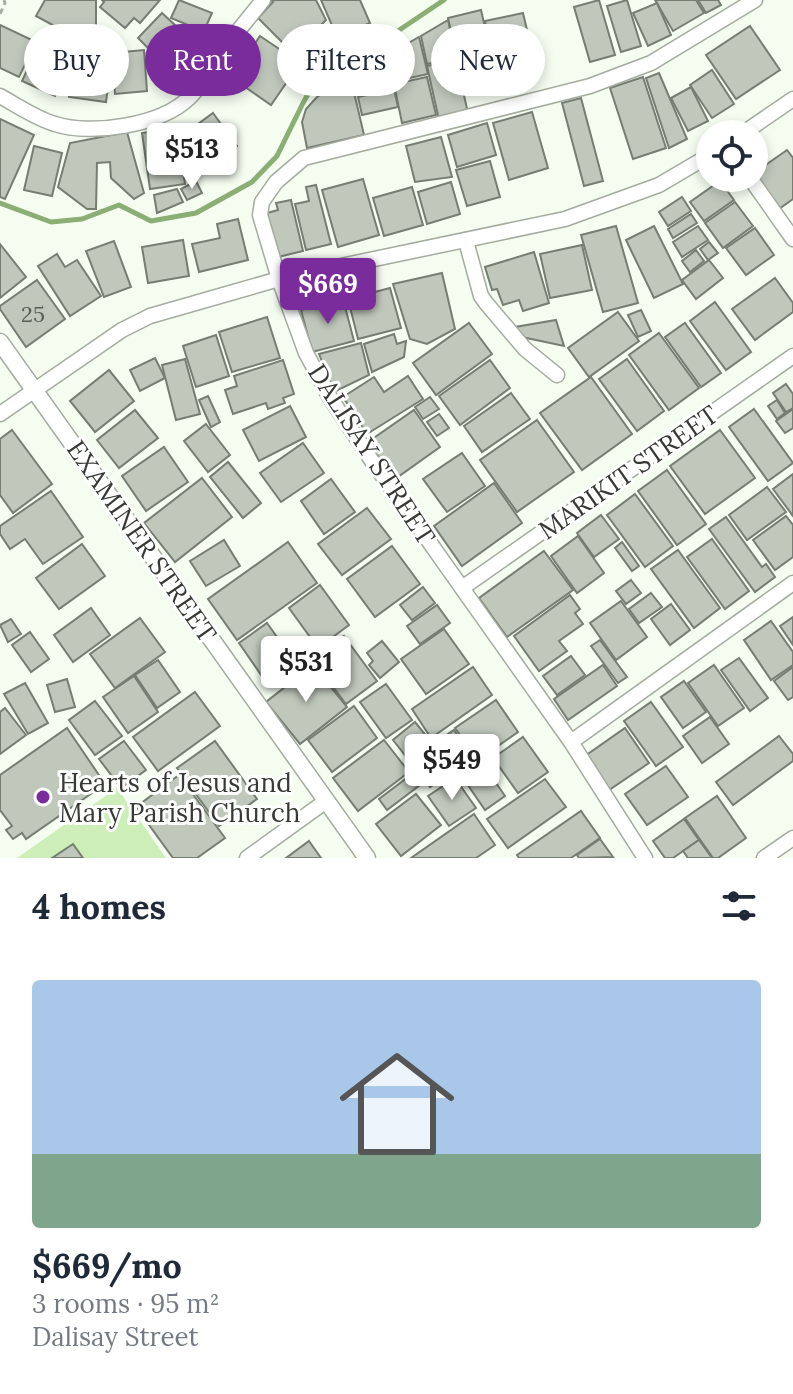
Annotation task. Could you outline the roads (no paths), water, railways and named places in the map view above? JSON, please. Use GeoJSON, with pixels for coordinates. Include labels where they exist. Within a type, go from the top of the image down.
{"type":"FeatureCollection","features":[{"type":"Feature","properties":{"kind":"street"},"geometry":{"type":"LineString","coordinates":[[0,96],[55,124],[71,127],[103,128],[159,117],[173,111],[200,86],[263,0]]}},
{"type":"Feature","properties":{"kind":"street","name":"DALISAY STREET"},"geometry":{"type":"LineString","coordinates":[[645,858],[571,742],[329,396],[306,353],[260,215],[262,202],[276,182],[304,158],[590,86],[651,63],[755,0]]}},
{"type":"Feature","properties":{"kind":"street"},"geometry":{"type":"LineString","coordinates":[[762,120],[793,99]]}},
{"type":"Feature","properties":{"kind":"street"},"geometry":{"type":"LineString","coordinates":[[0,414],[122,330],[150,316],[279,279],[565,219],[659,185],[696,163]]}},
{"type":"Feature","properties":{"kind":"street"},"geometry":{"type":"LineString","coordinates":[[760,192],[793,239]]}},
{"type":"Feature","properties":{"kind":"street"},"geometry":{"type":"LineString","coordinates":[[466,241],[481,296],[525,349],[557,375]]}},
{"type":"Feature","properties":{"kind":"street","name":"EXAMINER STREET"},"geometry":{"type":"LineString","coordinates":[[0,342],[367,858]]}},
{"type":"Feature","properties":{"kind":"street","name":"MARIKIT STREET"},"geometry":{"type":"LineString","coordinates":[[462,588],[793,356]]}},
{"type":"Feature","properties":{"kind":"street"},"geometry":{"type":"LineString","coordinates":[[571,742],[793,583]]}},
{"type":"Feature","properties":{"kind":"street"},"geometry":{"type":"LineString","coordinates":[[247,858],[326,801]]}},
{"type":"Feature","properties":{"kind":"street"},"geometry":{"type":"LineString","coordinates":[[764,858],[793,838]]}},
{"type":"Feature","properties":{"kind":"waterway"},"geometry":{"type":"LineString","coordinates":[[0,203],[51,222],[82,219],[119,205],[151,221],[196,213],[252,182],[277,156],[321,71],[383,41],[444,0]]}},
{"type":"Feature","properties":{"kind":"place","name":"Hearts of Jesus and Mary Parish Church"},"geometry":{"type":"Point","coordinates":[43,797]}}]}
